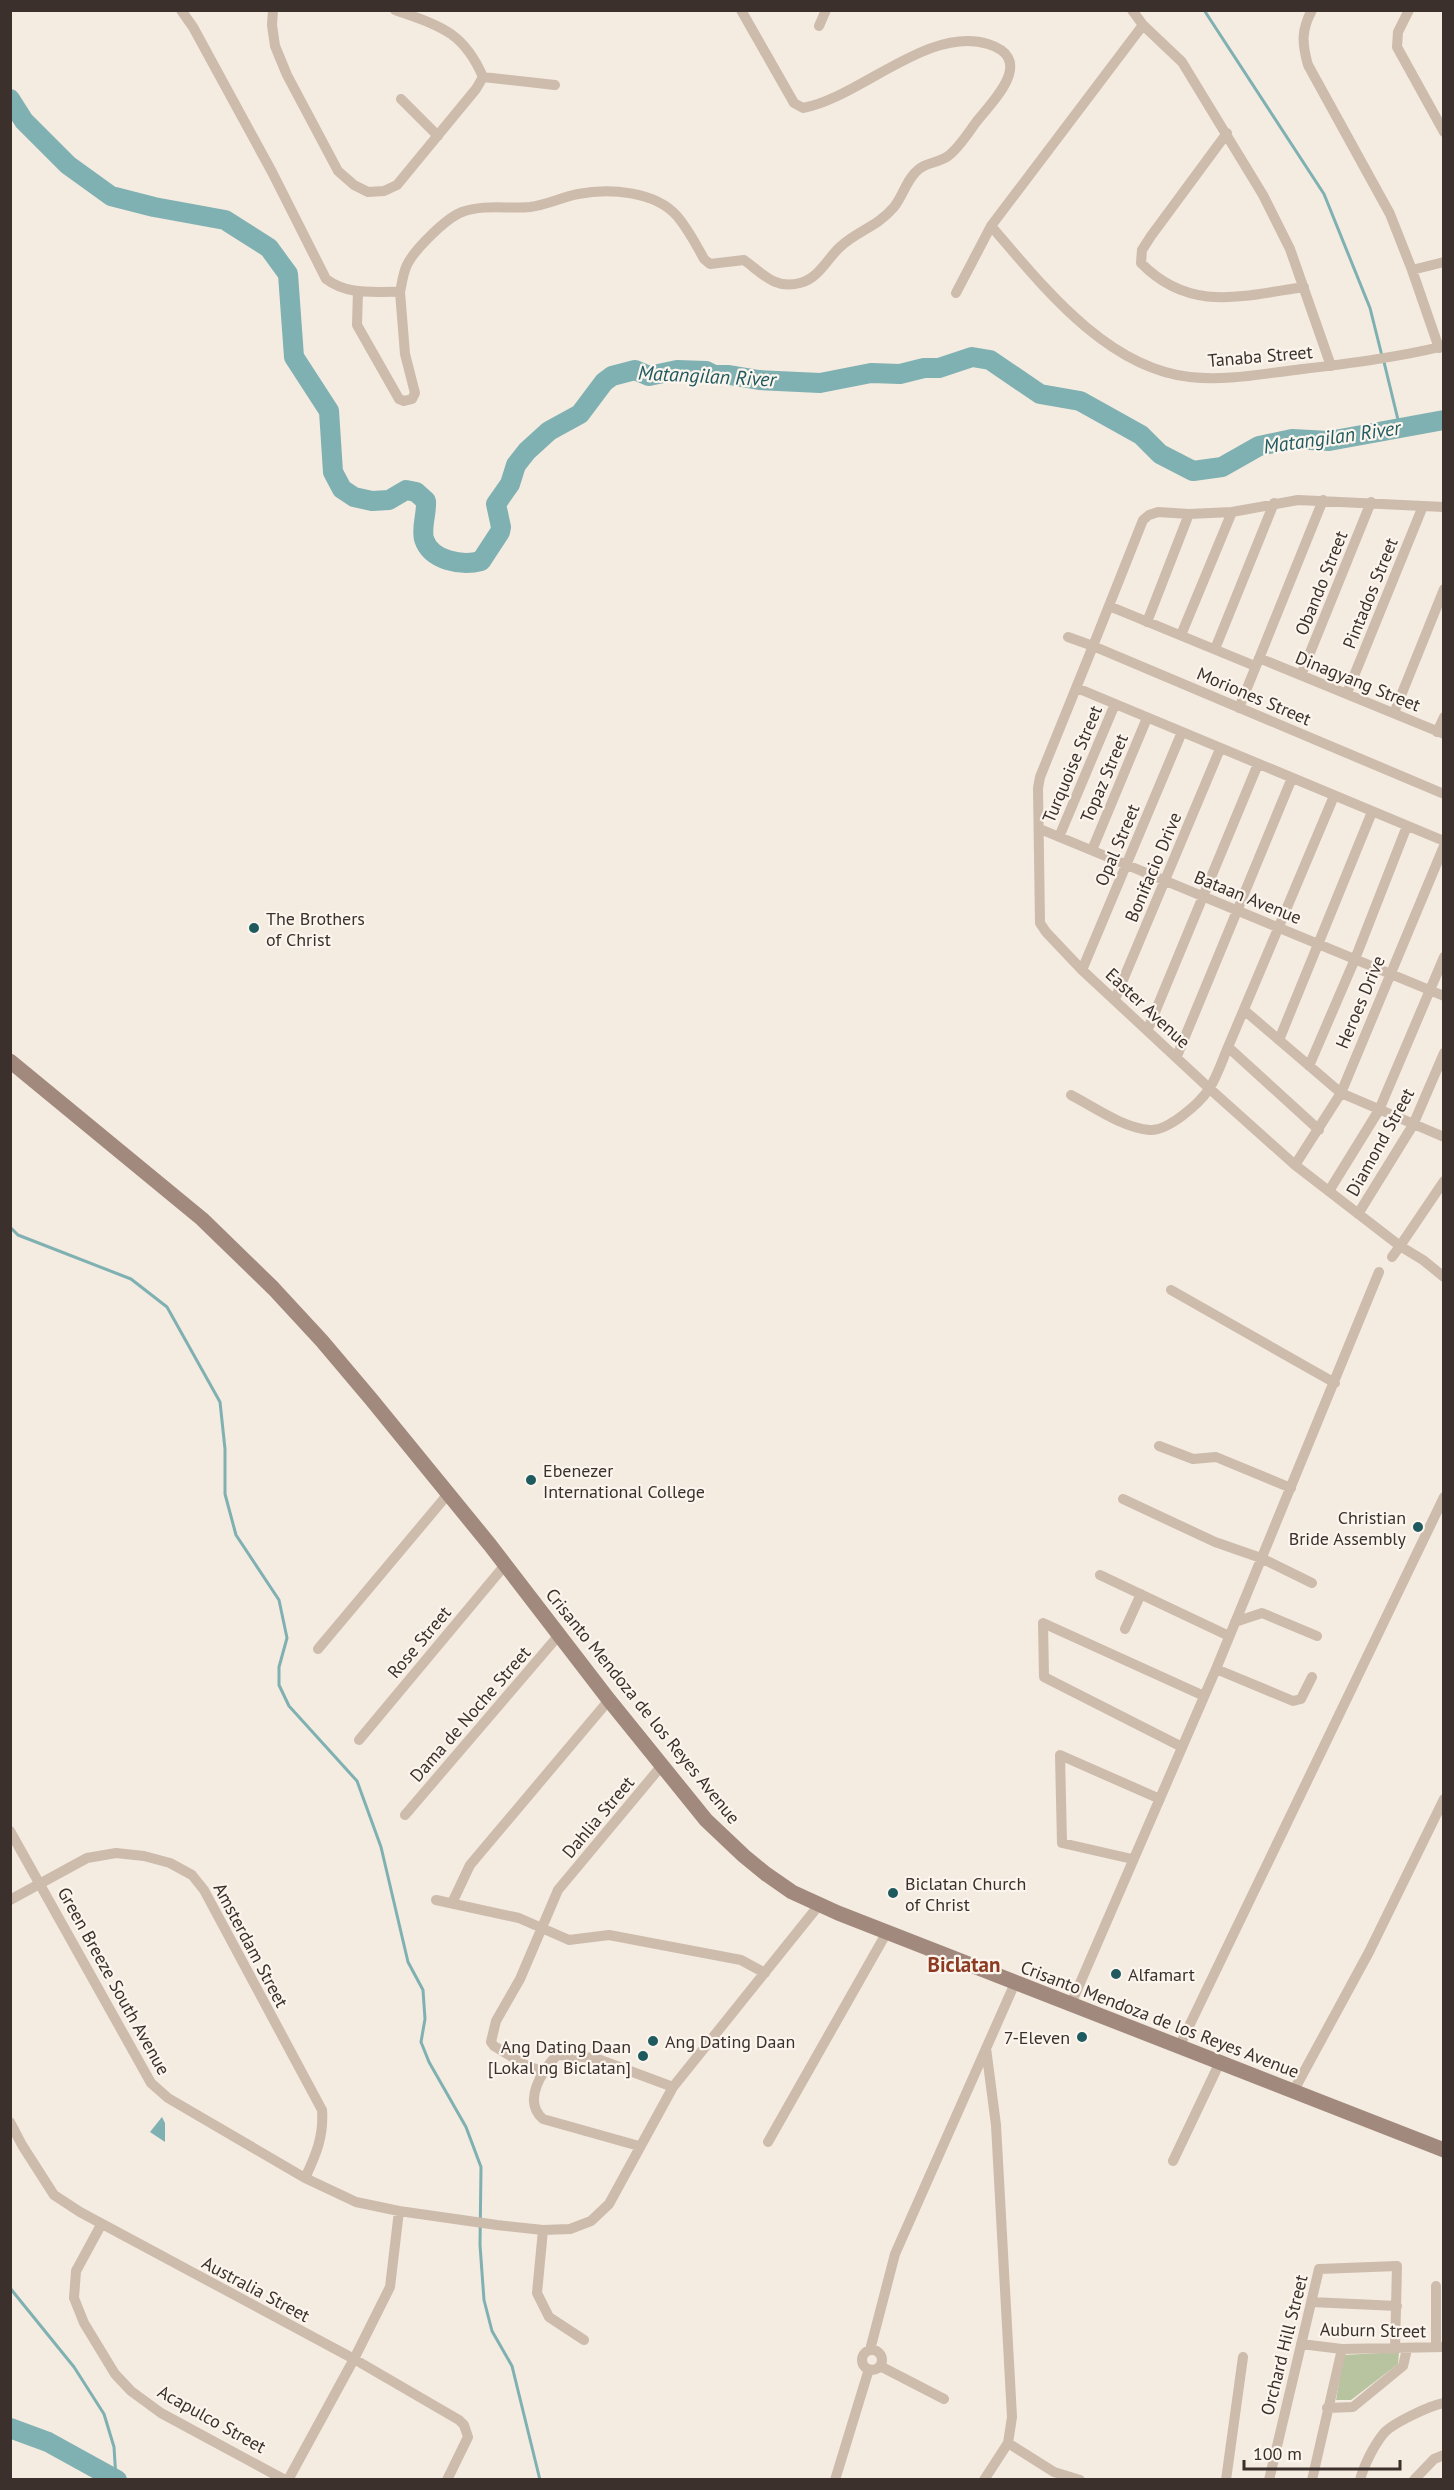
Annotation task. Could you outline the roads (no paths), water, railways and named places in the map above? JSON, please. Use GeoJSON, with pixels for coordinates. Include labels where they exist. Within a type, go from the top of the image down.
{"type":"FeatureCollection","features":[{"type":"Feature","properties":{"kind":"main road","name":"Crisanto Mendoza de los Reyes Avenue"},"geometry":{"type":"LineString","coordinates":[[10,1061],[202,1219],[322,1341],[505,1564],[609,1700],[706,1820],[744,1856],[792,1892],[819,1905],[1219,2064],[1443,2150]]}},
{"type":"Feature","properties":{"kind":"street"},"geometry":{"type":"LineString","coordinates":[[181,10],[193,27],[272,172],[326,279],[344,289],[400,292]]}},
{"type":"Feature","properties":{"kind":"street"},"geometry":{"type":"LineString","coordinates":[[273,10],[272,25],[275,46],[287,75],[338,171],[354,185],[368,192],[384,191],[397,185],[476,89],[483,77]]}},
{"type":"Feature","properties":{"kind":"street"},"geometry":{"type":"LineString","coordinates":[[395,10],[431,23],[454,35],[473,56],[483,77]]}},
{"type":"Feature","properties":{"kind":"street"},"geometry":{"type":"LineString","coordinates":[[358,291],[357,325],[399,399],[404,401],[412,399],[416,393],[406,360],[400,292],[405,268],[424,243],[461,212],[492,207],[531,207],[577,194],[620,191],[648,199],[672,212],[704,259],[710,264],[744,260],[770,280],[801,283],[820,271],[843,244],[886,216],[897,204],[919,169],[951,154],[1009,80],[1007,55],[987,44],[959,41],[928,50],[827,101],[803,108],[794,103],[741,10]]}},
{"type":"Feature","properties":{"kind":"street"},"geometry":{"type":"LineString","coordinates":[[819,26],[826,10]]}},
{"type":"Feature","properties":{"kind":"street"},"geometry":{"type":"LineString","coordinates":[[1132,10],[1143,25],[1182,62],[1263,195],[1290,249],[1331,366]]}},
{"type":"Feature","properties":{"kind":"street"},"geometry":{"type":"LineString","coordinates":[[1312,10],[1305,22],[1302,41],[1308,65],[1380,195],[1441,347]]}},
{"type":"Feature","properties":{"kind":"street"},"geometry":{"type":"LineString","coordinates":[[1409,10],[1398,32],[1397,47],[1443,132]]}},
{"type":"Feature","properties":{"kind":"street"},"geometry":{"type":"LineString","coordinates":[[956,293],[991,226],[1143,25]]}},
{"type":"Feature","properties":{"kind":"street"},"geometry":{"type":"LineString","coordinates":[[483,77],[555,85]]}},
{"type":"Feature","properties":{"kind":"street"},"geometry":{"type":"LineString","coordinates":[[401,99],[438,136]]}},
{"type":"Feature","properties":{"kind":"street"},"geometry":{"type":"LineString","coordinates":[[1227,133],[1151,236],[1142,250],[1141,263],[1156,279],[1199,296],[1221,299],[1304,287]]}},
{"type":"Feature","properties":{"kind":"street","name":"Tanaba Street"},"geometry":{"type":"LineString","coordinates":[[991,226],[1046,290],[1079,321],[1139,362],[1165,373],[1190,377],[1224,378],[1331,366],[1441,347]]}},
{"type":"Feature","properties":{"kind":"street"},"geometry":{"type":"LineString","coordinates":[[1412,270],[1443,262]]}},
{"type":"Feature","properties":{"kind":"street"},"geometry":{"type":"LineString","coordinates":[[1239,708],[1323,500]]}},
{"type":"Feature","properties":{"kind":"street"},"geometry":{"type":"LineString","coordinates":[[1093,646],[1143,520],[1149,515],[1158,512],[1189,514],[1232,512],[1275,503],[1323,500],[1443,507]]}},
{"type":"Feature","properties":{"kind":"street","name":"Obando Street"},"geometry":{"type":"LineString","coordinates":[[1301,675],[1371,502]]}},
{"type":"Feature","properties":{"kind":"street"},"geometry":{"type":"LineString","coordinates":[[1215,649],[1275,503]]}},
{"type":"Feature","properties":{"kind":"street","name":"Pintados Street"},"geometry":{"type":"LineString","coordinates":[[1347,693],[1423,506]]}},
{"type":"Feature","properties":{"kind":"street"},"geometry":{"type":"LineString","coordinates":[[1181,635],[1232,512]]}},
{"type":"Feature","properties":{"kind":"street"},"geometry":{"type":"LineString","coordinates":[[1147,622],[1189,514]]}},
{"type":"Feature","properties":{"kind":"street"},"geometry":{"type":"LineString","coordinates":[[1394,712],[1443,589]]}},
{"type":"Feature","properties":{"kind":"street","name":"Dinagyang Street"},"geometry":{"type":"LineString","coordinates":[[1109,606],[1215,649],[1301,675],[1440,733]]}},
{"type":"Feature","properties":{"kind":"street","name":"Moriones Street"},"geometry":{"type":"LineString","coordinates":[[1068,637],[1443,794]]}},
{"type":"Feature","properties":{"kind":"street","name":"Easter Avenue"},"geometry":{"type":"LineString","coordinates":[[1093,646],[1040,777],[1038,788],[1040,923],[1082,970],[1295,1165],[1440,1274]]}},
{"type":"Feature","properties":{"kind":"street"},"geometry":{"type":"LineString","coordinates":[[1077,688],[1443,841]]}},
{"type":"Feature","properties":{"kind":"street","name":"Turquoise Street"},"geometry":{"type":"LineString","coordinates":[[1059,837],[1114,704]]}},
{"type":"Feature","properties":{"kind":"street"},"geometry":{"type":"LineString","coordinates":[[1440,733],[1443,717]]}},
{"type":"Feature","properties":{"kind":"street","name":"Topaz Street"},"geometry":{"type":"LineString","coordinates":[[1092,850],[1147,718]]}},
{"type":"Feature","properties":{"kind":"street","name":"Opal Street"},"geometry":{"type":"LineString","coordinates":[[1082,970],[1182,732]]}},
{"type":"Feature","properties":{"kind":"street","name":"Bonifacio Drive"},"geometry":{"type":"LineString","coordinates":[[1115,999],[1220,748]]}},
{"type":"Feature","properties":{"kind":"street"},"geometry":{"type":"LineString","coordinates":[[1148,1029],[1258,764]]}},
{"type":"Feature","properties":{"kind":"street"},"geometry":{"type":"LineString","coordinates":[[1177,1056],[1292,778]]}},
{"type":"Feature","properties":{"kind":"street"},"geometry":{"type":"LineString","coordinates":[[1071,1095],[1134,1126],[1151,1130],[1163,1128],[1197,1103],[1210,1089],[1334,796]]}},
{"type":"Feature","properties":{"kind":"street"},"geometry":{"type":"LineString","coordinates":[[1279,1040],[1372,812]]}},
{"type":"Feature","properties":{"kind":"street"},"geometry":{"type":"LineString","coordinates":[[1309,1066],[1407,826]]}},
{"type":"Feature","properties":{"kind":"street","name":"Bataan Avenue"},"geometry":{"type":"LineString","coordinates":[[1040,828],[1443,996]]}},
{"type":"Feature","properties":{"kind":"street","name":"Heroes Drive"},"geometry":{"type":"LineString","coordinates":[[1295,1165],[1341,1092],[1443,846]]}},
{"type":"Feature","properties":{"kind":"street"},"geometry":{"type":"LineString","coordinates":[[1329,1191],[1379,1110],[1443,957]]}},
{"type":"Feature","properties":{"kind":"street"},"geometry":{"type":"LineString","coordinates":[[1244,1010],[1341,1092],[1443,1137]]}},
{"type":"Feature","properties":{"kind":"street"},"geometry":{"type":"LineString","coordinates":[[1228,1047],[1319,1130]]}},
{"type":"Feature","properties":{"kind":"street","name":"Diamond Street"},"geometry":{"type":"LineString","coordinates":[[1358,1214],[1413,1125],[1443,1053]]}},
{"type":"Feature","properties":{"kind":"street"},"geometry":{"type":"LineString","coordinates":[[1392,1257],[1443,1181]]}},
{"type":"Feature","properties":{"kind":"street"},"geometry":{"type":"LineString","coordinates":[[1440,1274],[1443,1261]]}},
{"type":"Feature","properties":{"kind":"street"},"geometry":{"type":"LineString","coordinates":[[1071,2004],[1216,1669],[1379,1272]]}},
{"type":"Feature","properties":{"kind":"street"},"geometry":{"type":"LineString","coordinates":[[1171,1290],[1335,1383]]}},
{"type":"Feature","properties":{"kind":"street"},"geometry":{"type":"LineString","coordinates":[[1159,1446],[1193,1459],[1216,1457],[1291,1488]]}},
{"type":"Feature","properties":{"kind":"street"},"geometry":{"type":"LineString","coordinates":[[318,1649],[448,1494]]}},
{"type":"Feature","properties":{"kind":"street"},"geometry":{"type":"LineString","coordinates":[[1179,2048],[1443,1497]]}},
{"type":"Feature","properties":{"kind":"street"},"geometry":{"type":"LineString","coordinates":[[1123,1499],[1215,1542],[1261,1558],[1312,1583]]}},
{"type":"Feature","properties":{"kind":"street","name":"Rose Street"},"geometry":{"type":"LineString","coordinates":[[359,1740],[505,1564]]}},
{"type":"Feature","properties":{"kind":"street"},"geometry":{"type":"LineString","coordinates":[[1100,1575],[1229,1636]]}},
{"type":"Feature","properties":{"kind":"street"},"geometry":{"type":"LineString","coordinates":[[1125,1629],[1141,1594]]}},
{"type":"Feature","properties":{"kind":"street"},"geometry":{"type":"LineString","coordinates":[[1235,1622],[1262,1613],[1317,1636]]}},
{"type":"Feature","properties":{"kind":"street"},"geometry":{"type":"LineString","coordinates":[[1182,1747],[1044,1677],[1043,1623],[1204,1696]]}},
{"type":"Feature","properties":{"kind":"street","name":"Dama de Noche Street"},"geometry":{"type":"LineString","coordinates":[[405,1815],[559,1635]]}},
{"type":"Feature","properties":{"kind":"street"},"geometry":{"type":"LineString","coordinates":[[1216,1669],[1293,1701],[1301,1699],[1312,1677]]}},
{"type":"Feature","properties":{"kind":"street"},"geometry":{"type":"LineString","coordinates":[[452,1903],[470,1865],[609,1700]]}},
{"type":"Feature","properties":{"kind":"street"},"geometry":{"type":"LineString","coordinates":[[1132,1859],[1062,1844],[1060,1755],[1160,1799]]}},
{"type":"Feature","properties":{"kind":"street","name":"Dahlia Street"},"geometry":{"type":"LineString","coordinates":[[545,2071],[523,2064],[491,2042],[496,2021],[520,1979],[558,1890],[663,1764]]}},
{"type":"Feature","properties":{"kind":"street"},"geometry":{"type":"LineString","coordinates":[[1293,2092],[1369,1952],[1443,1798]]}},
{"type":"Feature","properties":{"kind":"street","name":"Green Breeze South Avenue"},"geometry":{"type":"LineString","coordinates":[[10,1831],[151,2083],[168,2098],[305,2178],[357,2202],[399,2211],[543,2230],[570,2229],[591,2221],[609,2204],[673,2087],[819,1905]]}},
{"type":"Feature","properties":{"kind":"street","name":"Amsterdam Street"},"geometry":{"type":"LineString","coordinates":[[10,1900],[87,1858],[116,1853],[144,1856],[170,1863],[192,1875],[204,1890],[322,2110],[321,2142],[305,2178]]}},
{"type":"Feature","properties":{"kind":"street"},"geometry":{"type":"LineString","coordinates":[[436,1900],[519,1918],[544,1927],[569,1940],[609,1935],[741,1960],[765,1973]]}},
{"type":"Feature","properties":{"kind":"street"},"geometry":{"type":"LineString","coordinates":[[768,2142],[887,1932]]}},
{"type":"Feature","properties":{"kind":"street"},"geometry":{"type":"LineString","coordinates":[[835,2480],[874,2368],[881,2355],[870,2350],[895,2254],[1016,1983]]}},
{"type":"Feature","properties":{"kind":"street"},"geometry":{"type":"LineString","coordinates":[[984,2480],[1008,2443],[1012,2417],[996,2125],[986,2048]]}},
{"type":"Feature","properties":{"kind":"street"},"geometry":{"type":"LineString","coordinates":[[639,2146],[543,2119],[534,2107],[533,2096],[545,2071],[557,2055],[595,2058],[673,2087]]}},
{"type":"Feature","properties":{"kind":"street"},"geometry":{"type":"LineString","coordinates":[[1173,2161],[1219,2064]]}},
{"type":"Feature","properties":{"kind":"street","name":"Australia Street"},"geometry":{"type":"LineString","coordinates":[[10,2122],[54,2194],[101,2225],[354,2359],[464,2425],[468,2437],[466,2444],[447,2480]]}},
{"type":"Feature","properties":{"kind":"street"},"geometry":{"type":"LineString","coordinates":[[287,2480],[354,2359],[390,2287],[399,2211]]}},
{"type":"Feature","properties":{"kind":"street","name":"Acapulco Street"},"geometry":{"type":"LineString","coordinates":[[101,2225],[76,2271],[74,2298],[84,2323],[115,2374],[131,2391],[161,2413],[287,2480]]}},
{"type":"Feature","properties":{"kind":"street"},"geometry":{"type":"LineString","coordinates":[[543,2230],[537,2294],[549,2317],[584,2340]]}},
{"type":"Feature","properties":{"kind":"street","name":"Orchard Hill Street"},"geometry":{"type":"LineString","coordinates":[[1269,2480],[1319,2269],[1397,2266],[1395,2349]]}},
{"type":"Feature","properties":{"kind":"street"},"geometry":{"type":"LineString","coordinates":[[1436,2286],[1440,2347]]}},
{"type":"Feature","properties":{"kind":"street"},"geometry":{"type":"LineString","coordinates":[[1311,2302],[1397,2306]]}},
{"type":"Feature","properties":{"kind":"street","name":"Auburn Street"},"geometry":{"type":"LineString","coordinates":[[1301,2344],[1342,2349],[1440,2347]]}},
{"type":"Feature","properties":{"kind":"street"},"geometry":{"type":"LineString","coordinates":[[1312,2480],[1342,2349]]}},
{"type":"Feature","properties":{"kind":"street"},"geometry":{"type":"LineString","coordinates":[[1327,2408],[1353,2407],[1403,2366],[1407,2349]]}},
{"type":"Feature","properties":{"kind":"street"},"geometry":{"type":"LineString","coordinates":[[1226,2480],[1243,2357]]}},
{"type":"Feature","properties":{"kind":"street"},"geometry":{"type":"LineString","coordinates":[[874,2368],[944,2398]]}},
{"type":"Feature","properties":{"kind":"street"},"geometry":{"type":"LineString","coordinates":[[1360,2480],[1363,2469],[1385,2432],[1431,2405],[1443,2403]]}},
{"type":"Feature","properties":{"kind":"street"},"geometry":{"type":"LineString","coordinates":[[1008,2443],[1054,2472],[1080,2480]]}},
{"type":"Feature","properties":{"kind":"street"},"geometry":{"type":"LineString","coordinates":[[1414,2480],[1434,2459],[1443,2455]]}},
{"type":"Feature","properties":{"kind":"water"},"geometry":{"type":"Polygon","coordinates":[[[162,2117],[165,2123],[165,2142],[150,2132],[162,2117]]]}},
{"type":"Feature","properties":{"kind":"waterway"},"geometry":{"type":"LineString","coordinates":[[1204,10],[1324,194],[1370,308],[1382,356]]}},
{"type":"Feature","properties":{"kind":"waterway","name":"Matangilan River"},"geometry":{"type":"LineString","coordinates":[[10,99],[24,121],[68,165],[111,196],[154,207],[225,220],[269,248],[288,274],[294,357],[329,411],[333,472],[342,489],[354,497],[372,501],[389,500],[406,490],[416,492],[426,501],[424,539],[433,552],[456,562],[481,561],[500,532],[496,504],[510,484],[516,465],[527,451],[549,431],[580,414],[604,382],[612,376],[635,370],[649,376],[677,370],[706,371],[714,375],[759,380],[820,383],[871,373],[900,374],[924,368],[939,368],[972,357],[990,360],[1040,394],[1080,401],[1141,435],[1160,454],[1193,471],[1222,467],[1259,446],[1292,439],[1329,441],[1444,420]]}},
{"type":"Feature","properties":{"kind":"waterway"},"geometry":{"type":"LineString","coordinates":[[1384,362],[1400,428]]}},
{"type":"Feature","properties":{"kind":"waterway"},"geometry":{"type":"LineString","coordinates":[[10,1227],[18,1235],[131,1279],[167,1307],[220,1402],[225,1449],[225,1494],[236,1535],[279,1600],[287,1638],[279,1667],[279,1685],[289,1706],[357,1781],[381,1847],[408,1962],[423,1990],[425,2019],[421,2042],[429,2062],[466,2127],[481,2167],[480,2245],[484,2300],[492,2331],[512,2366],[540,2480]]}},
{"type":"Feature","properties":{"kind":"waterway"},"geometry":{"type":"LineString","coordinates":[[10,2288],[74,2367],[104,2414],[114,2447],[116,2479]]}},
{"type":"Feature","properties":{"kind":"waterway"},"geometry":{"type":"LineString","coordinates":[[10,2428],[48,2442],[117,2480]]}},
{"type":"Feature","properties":{"kind":"place","name":"The Brothers of Christ"},"geometry":{"type":"Point","coordinates":[254,928]}},
{"type":"Feature","properties":{"kind":"place","name":"Ebenezer International College"},"geometry":{"type":"Point","coordinates":[531,1480]}},
{"type":"Feature","properties":{"kind":"place","name":"Christian Bride Assembly"},"geometry":{"type":"Point","coordinates":[1418,1527]}},
{"type":"Feature","properties":{"kind":"place","name":"Biclatan Church of Christ"},"geometry":{"type":"Point","coordinates":[893,1893]}},
{"type":"Feature","properties":{"kind":"place","name":"Alfamart"},"geometry":{"type":"Point","coordinates":[1116,1974]}},
{"type":"Feature","properties":{"kind":"place","name":"7-Eleven"},"geometry":{"type":"Point","coordinates":[1082,2037]}},
{"type":"Feature","properties":{"kind":"place","name":"Ang Dating Daan"},"geometry":{"type":"Point","coordinates":[653,2041]}},
{"type":"Feature","properties":{"kind":"place","name":"Ang Dating Daan [Lokal ng Biclatan]"},"geometry":{"type":"Point","coordinates":[643,2056]}},
{"type":"Feature","properties":{"kind":"district","name":"Biclatan"},"geometry":{"type":"Point","coordinates":[964,1964]}}]}
